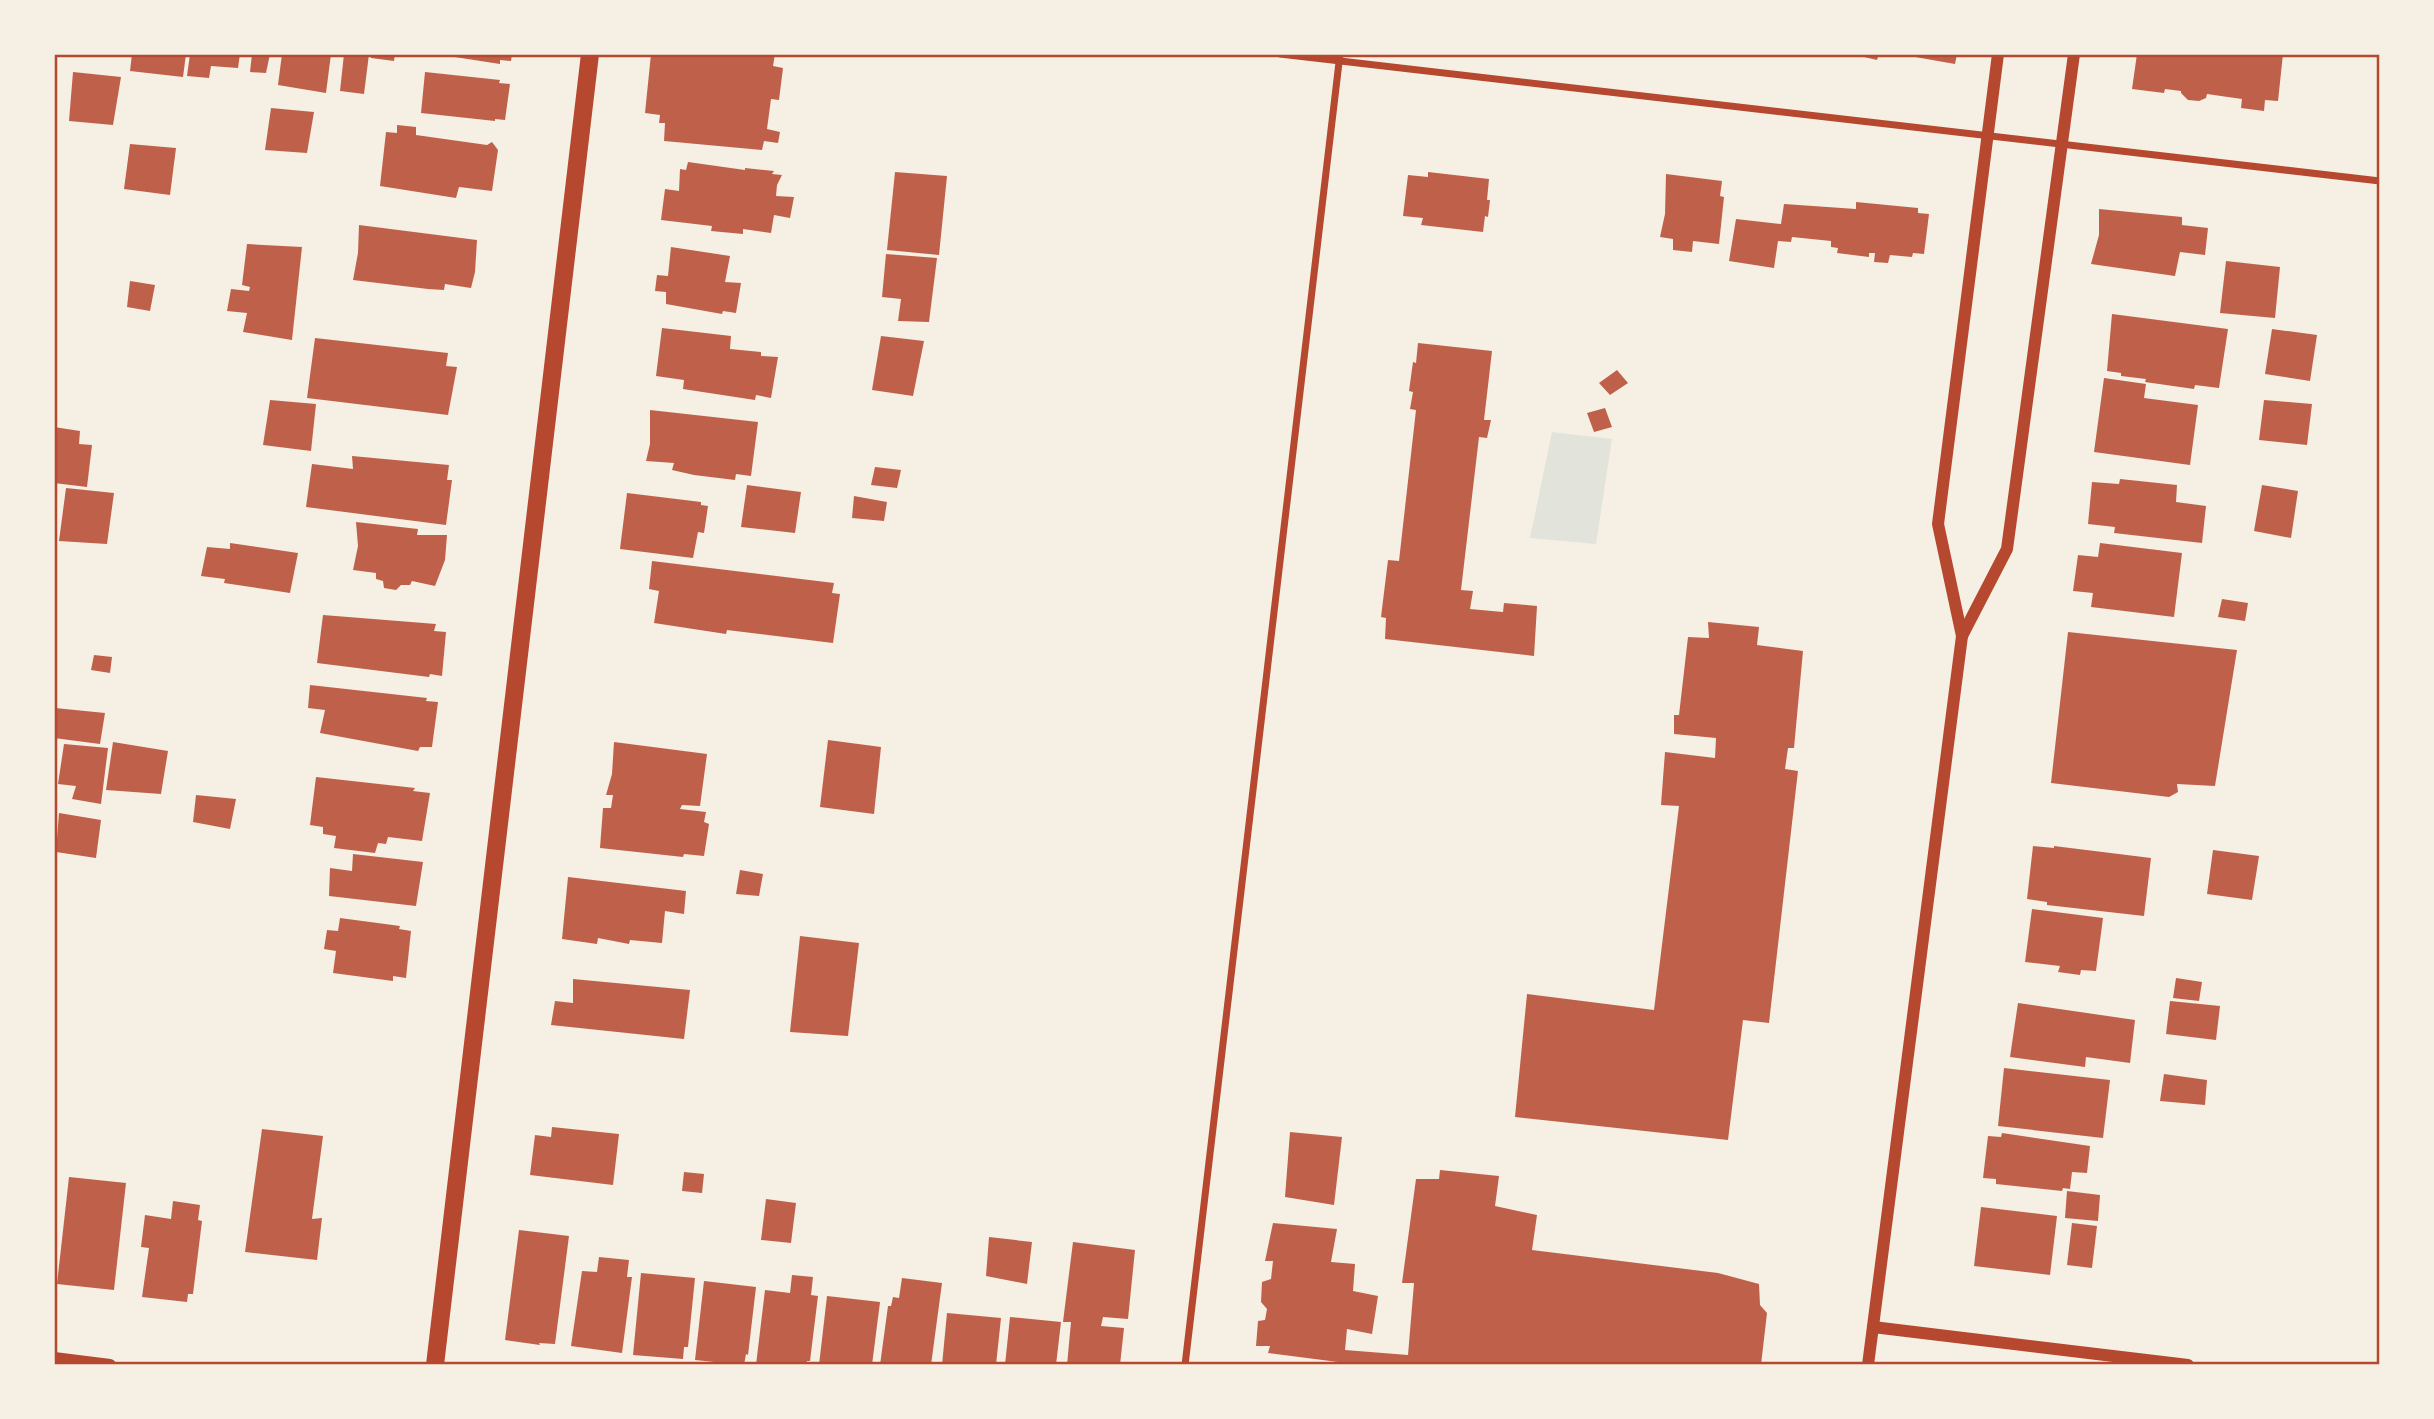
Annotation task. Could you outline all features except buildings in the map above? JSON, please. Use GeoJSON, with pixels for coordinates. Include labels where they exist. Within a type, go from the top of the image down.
{"type":"FeatureCollection","features":[{"type":"Feature","properties":{"kind":"main road"},"geometry":{"type":"LineString","coordinates":[[435,1365],[590,54]]}},
{"type":"Feature","properties":{"kind":"street"},"geometry":{"type":"LineString","coordinates":[[1280,54],[1340,58],[2380,181]]}},
{"type":"Feature","properties":{"kind":"street"},"geometry":{"type":"LineString","coordinates":[[1868,1365],[1962,636],[1938,524],[1998,54]]}},
{"type":"Feature","properties":{"kind":"street"},"geometry":{"type":"LineString","coordinates":[[1962,636],[2007,549],[2074,54]]}},
{"type":"Feature","properties":{"kind":"street"},"geometry":{"type":"LineString","coordinates":[[1185,1365],[1340,58]]}},
{"type":"Feature","properties":{"kind":"street"},"geometry":{"type":"LineString","coordinates":[[1873,1327],[2188,1365]]}},
{"type":"Feature","properties":{"kind":"street"},"geometry":{"type":"LineString","coordinates":[[54,1358],[110,1365]]}},
{"type":"Feature","properties":{"kind":"shaded area"},"geometry":{"type":"Polygon","coordinates":[[[1552,432],[1612,439],[1596,544],[1530,538],[1552,432]]]}}]}
